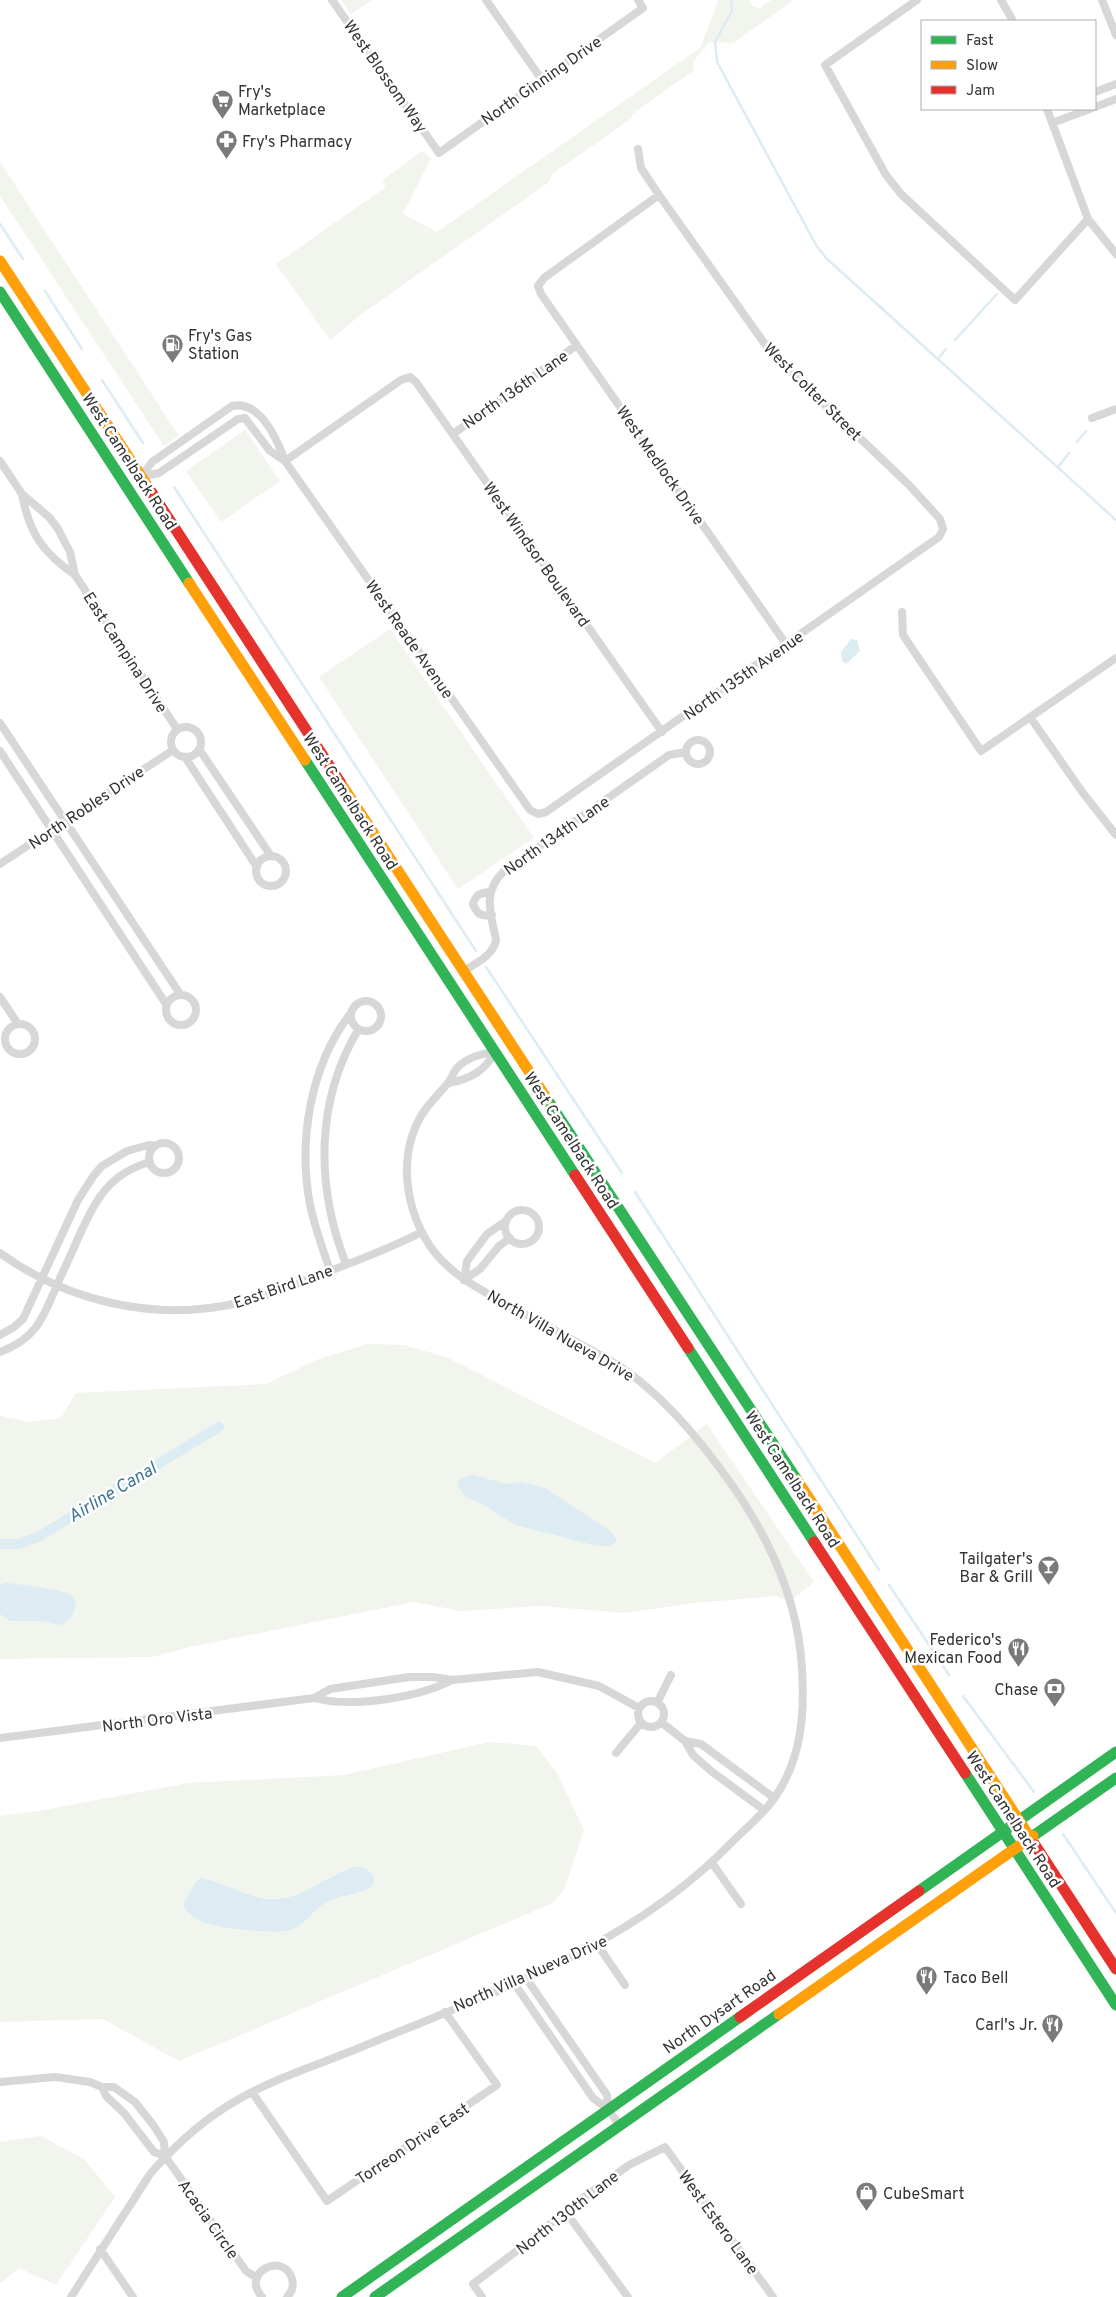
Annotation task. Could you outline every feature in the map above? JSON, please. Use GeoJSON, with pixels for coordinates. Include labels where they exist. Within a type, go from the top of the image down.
{"type":"FeatureCollection","features":[{"type":"Feature","properties":{"kind":"main road","name":"West Camelback Road"},"geometry":{"type":"LineString","coordinates":[[0,261],[1116,1969]]}},
{"type":"Feature","properties":{"kind":"main road"},"geometry":{"type":"LineString","coordinates":[[0,276],[6,282],[15,284],[16,301],[43,343],[45,360]]}},
{"type":"Feature","properties":{"kind":"main road","name":"West Camelback Road"},"geometry":{"type":"LineString","coordinates":[[0,292],[595,1203],[1116,2006]]}},
{"type":"Feature","properties":{"kind":"main road"},"geometry":{"type":"LineString","coordinates":[[127,487],[141,477]]}},
{"type":"Feature","properties":{"kind":"main road"},"geometry":{"type":"LineString","coordinates":[[495,1052],[510,1042]]}},
{"type":"Feature","properties":{"kind":"main road"},"geometry":{"type":"LineString","coordinates":[[595,1203],[609,1193]]}},
{"type":"Feature","properties":{"kind":"main road"},"geometry":{"type":"LineString","coordinates":[[852,1598],[866,1588]]}},
{"type":"Feature","properties":{"kind":"main road","name":"North Dysart Road"},"geometry":{"type":"LineString","coordinates":[[342,2297],[1116,1752]]}},
{"type":"Feature","properties":{"kind":"main road"},"geometry":{"type":"LineString","coordinates":[[375,2297],[1116,1778]]}},
{"type":"Feature","properties":{"kind":"street","name":"West Blossom Way"},"geometry":{"type":"LineString","coordinates":[[332,0],[439,153]]}},
{"type":"Feature","properties":{"kind":"street"},"geometry":{"type":"LineString","coordinates":[[486,0],[542,80]]}},
{"type":"Feature","properties":{"kind":"street","name":"North Ginning Drive"},"geometry":{"type":"LineString","coordinates":[[439,153],[643,8],[638,0]]}},
{"type":"Feature","properties":{"kind":"street"},"geometry":{"type":"LineString","coordinates":[[917,0],[825,65],[886,175],[901,194],[1015,300],[1088,219]]}},
{"type":"Feature","properties":{"kind":"street"},"geometry":{"type":"LineString","coordinates":[[1001,0],[1011,20]]}},
{"type":"Feature","properties":{"kind":"street"},"geometry":{"type":"LineString","coordinates":[[1102,0],[1116,35]]}},
{"type":"Feature","properties":{"kind":"street"},"geometry":{"type":"LineString","coordinates":[[1096,92],[1116,84]]}},
{"type":"Feature","properties":{"kind":"street"},"geometry":{"type":"LineString","coordinates":[[1096,107],[1116,99]]}},
{"type":"Feature","properties":{"kind":"street"},"geometry":{"type":"LineString","coordinates":[[1048,110],[1088,219],[1116,254]]}},
{"type":"Feature","properties":{"kind":"street"},"geometry":{"type":"LineString","coordinates":[[1052,123],[1087,110]]}},
{"type":"Feature","properties":{"kind":"street","name":"West Colter Street"},"geometry":{"type":"LineString","coordinates":[[638,149],[641,168],[659,196],[772,354],[910,485],[940,519],[943,529]]}},
{"type":"Feature","properties":{"kind":"street","name":"West Medlock Drive"},"geometry":{"type":"LineString","coordinates":[[659,196],[544,278],[538,286],[577,345],[786,644]]}},
{"type":"Feature","properties":{"kind":"street","name":"North 136th Lane"},"geometry":{"type":"LineString","coordinates":[[452,434],[577,345]]}},
{"type":"Feature","properties":{"kind":"street","name":"West Windsor Boulevard"},"geometry":{"type":"LineString","coordinates":[[285,461],[401,380],[410,377],[416,382],[662,732]]}},
{"type":"Feature","properties":{"kind":"street"},"geometry":{"type":"LineString","coordinates":[[241,404],[250,406],[245,418],[238,419],[159,473],[141,477],[152,462],[232,406],[241,404]]}},
{"type":"Feature","properties":{"kind":"street","name":"West Reade Avenue"},"geometry":{"type":"LineString","coordinates":[[250,406],[279,444],[285,461],[530,810],[538,814]]}},
{"type":"Feature","properties":{"kind":"street"},"geometry":{"type":"LineString","coordinates":[[1092,418],[1116,409]]}},
{"type":"Feature","properties":{"kind":"street","name":"West Reade Avenue"},"geometry":{"type":"LineString","coordinates":[[245,418],[270,451],[285,461]]}},
{"type":"Feature","properties":{"kind":"street"},"geometry":{"type":"LineString","coordinates":[[264,442],[273,436]]}},
{"type":"Feature","properties":{"kind":"street","name":"East Campina Drive"},"geometry":{"type":"LineString","coordinates":[[0,461],[22,494],[49,517],[58,528],[70,552],[75,575]]}},
{"type":"Feature","properties":{"kind":"street","name":"East Campina Drive"},"geometry":{"type":"LineString","coordinates":[[22,494],[26,515],[37,540],[48,554],[75,575],[177,729]]}},
{"type":"Feature","properties":{"kind":"street","name":"North 135th Avenue"},"geometry":{"type":"LineString","coordinates":[[538,814],[546,812],[662,732],[939,536],[943,529]]}},
{"type":"Feature","properties":{"kind":"street"},"geometry":{"type":"LineString","coordinates":[[902,612],[903,635],[981,751],[1116,658]]}},
{"type":"Feature","properties":{"kind":"street"},"geometry":{"type":"LineString","coordinates":[[1030,717],[1083,793],[1116,835]]}},
{"type":"Feature","properties":{"kind":"street"},"geometry":{"type":"LineString","coordinates":[[0,723],[180,994]]}},
{"type":"Feature","properties":{"kind":"street"},"geometry":{"type":"LineString","coordinates":[[185,757],[193,755],[199,749],[201,740],[198,732],[190,727],[177,729],[171,736],[173,750],[185,757],[257,867]]}},
{"type":"Feature","properties":{"kind":"street"},"geometry":{"type":"LineString","coordinates":[[199,749],[271,856]]}},
{"type":"Feature","properties":{"kind":"street","name":"North Robles Drive"},"geometry":{"type":"LineString","coordinates":[[0,864],[173,750]]}},
{"type":"Feature","properties":{"kind":"street"},"geometry":{"type":"LineString","coordinates":[[0,751],[166,1004],[166,1014],[171,1022],[180,1025],[190,1022],[195,1014],[195,1005],[189,997],[180,994],[173,996],[166,1004]]}},
{"type":"Feature","properties":{"kind":"street","name":"North 134th Lane"},"geometry":{"type":"LineString","coordinates":[[492,915],[483,916],[476,913],[473,904],[475,897],[480,893],[490,892],[494,880],[502,872],[669,755],[686,752]]}},
{"type":"Feature","properties":{"kind":"street"},"geometry":{"type":"LineString","coordinates":[[8,763],[20,754]]}},
{"type":"Feature","properties":{"kind":"street"},"geometry":{"type":"LineString","coordinates":[[221,812],[235,802]]}},
{"type":"Feature","properties":{"kind":"street"},"geometry":{"type":"LineString","coordinates":[[271,856],[280,859],[286,866],[286,876],[280,883],[272,886],[262,884],[257,876],[257,867],[262,859],[271,856]]}},
{"type":"Feature","properties":{"kind":"street"},"geometry":{"type":"LineString","coordinates":[[96,897],[109,888]]}},
{"type":"Feature","properties":{"kind":"street"},"geometry":{"type":"LineString","coordinates":[[464,971],[495,948],[496,940],[490,892]]}},
{"type":"Feature","properties":{"kind":"street"},"geometry":{"type":"LineString","coordinates":[[134,954],[147,945]]}},
{"type":"Feature","properties":{"kind":"street"},"geometry":{"type":"LineString","coordinates":[[0,997],[18,1024]]}},
{"type":"Feature","properties":{"kind":"street"},"geometry":{"type":"LineString","coordinates":[[330,1271],[316,1226],[309,1193],[306,1150],[312,1101],[320,1069],[338,1030],[353,1008],[360,1002],[370,1001],[378,1008],[381,1017],[377,1026],[368,1031],[358,1030],[353,1024],[351,1013]]}},
{"type":"Feature","properties":{"kind":"street"},"geometry":{"type":"LineString","coordinates":[[0,1026],[5,1034],[5,1043],[10,1051],[20,1054],[29,1051],[34,1043],[34,1033],[27,1026],[18,1024],[12,1026],[5,1034]]}},
{"type":"Feature","properties":{"kind":"street"},"geometry":{"type":"LineString","coordinates":[[346,1264],[333,1224],[326,1189],[324,1150],[329,1105],[343,1058],[358,1030]]}},
{"type":"Feature","properties":{"kind":"street"},"geometry":{"type":"LineString","coordinates":[[449,1083],[466,1079],[488,1065],[495,1052]]}},
{"type":"Feature","properties":{"kind":"street","name":"North Villa Nueva Drive"},"geometry":{"type":"LineString","coordinates":[[71,2297],[135,2195],[165,2156],[200,2124],[252,2092],[526,1978],[597,1944],[656,1908],[712,1863],[764,1810],[774,1798],[789,1772],[803,1722],[802,1667],[796,1624],[778,1565],[744,1501],[677,1416],[640,1381],[615,1363],[464,1280],[441,1259],[422,1232],[408,1187],[409,1151],[413,1132],[431,1101],[449,1083],[457,1068],[480,1053],[495,1052]]}},
{"type":"Feature","properties":{"kind":"street"},"geometry":{"type":"LineString","coordinates":[[312,1101],[329,1105]]}},
{"type":"Feature","properties":{"kind":"street"},"geometry":{"type":"LineString","coordinates":[[0,1335],[14,1328],[23,1319],[74,1209],[90,1181],[108,1162],[127,1151],[141,1146],[155,1146],[165,1143],[174,1147],[180,1156],[178,1166],[170,1173],[160,1173],[152,1167],[150,1153],[155,1146]]}},
{"type":"Feature","properties":{"kind":"street"},"geometry":{"type":"LineString","coordinates":[[108,1162],[119,1176]]}},
{"type":"Feature","properties":{"kind":"street"},"geometry":{"type":"LineString","coordinates":[[0,1339],[2,1351],[24,1341],[34,1330],[42,1320],[88,1216],[106,1187],[135,1166],[150,1162]]}},
{"type":"Feature","properties":{"kind":"street"},"geometry":{"type":"LineString","coordinates":[[309,1193],[326,1189]]}},
{"type":"Feature","properties":{"kind":"street"},"geometry":{"type":"LineString","coordinates":[[74,1209],[88,1216]]}},
{"type":"Feature","properties":{"kind":"street"},"geometry":{"type":"LineString","coordinates":[[464,1280],[467,1261],[487,1234],[506,1221],[513,1212],[524,1210],[534,1214],[539,1224],[537,1234],[530,1242],[519,1243],[510,1238],[506,1230],[506,1221]]}},
{"type":"Feature","properties":{"kind":"street","name":"East Bird Lane"},"geometry":{"type":"LineString","coordinates":[[0,1253],[57,1285],[100,1301],[148,1309],[175,1311],[240,1303],[330,1271],[422,1232]]}},
{"type":"Feature","properties":{"kind":"street"},"geometry":{"type":"LineString","coordinates":[[464,1280],[480,1269],[499,1246],[510,1238]]}},
{"type":"Feature","properties":{"kind":"street","name":"North Oro Vista"},"geometry":{"type":"LineString","coordinates":[[0,1738],[314,1698],[330,1689],[409,1677],[434,1677],[452,1680],[538,1672],[599,1686],[639,1708]]}},
{"type":"Feature","properties":{"kind":"street"},"geometry":{"type":"LineString","coordinates":[[657,1703],[671,1675]]}},
{"type":"Feature","properties":{"kind":"street","name":"North Oro Vista"},"geometry":{"type":"LineString","coordinates":[[314,1698],[329,1702],[418,1694],[452,1680]]}},
{"type":"Feature","properties":{"kind":"street"},"geometry":{"type":"LineString","coordinates":[[645,1702],[657,1703],[663,1710],[661,1722],[654,1727],[648,1727],[641,1723],[637,1716],[639,1708],[645,1702]]}},
{"type":"Feature","properties":{"kind":"street"},"geometry":{"type":"LineString","coordinates":[[661,1722],[685,1741],[693,1755],[711,1771],[764,1810]]}},
{"type":"Feature","properties":{"kind":"street"},"geometry":{"type":"LineString","coordinates":[[616,1753],[641,1723]]}},
{"type":"Feature","properties":{"kind":"street"},"geometry":{"type":"LineString","coordinates":[[685,1741],[701,1744],[774,1798]]}},
{"type":"Feature","properties":{"kind":"street"},"geometry":{"type":"LineString","coordinates":[[712,1863],[741,1904]]}},
{"type":"Feature","properties":{"kind":"street"},"geometry":{"type":"LineString","coordinates":[[597,1944],[625,1986]]}},
{"type":"Feature","properties":{"kind":"street"},"geometry":{"type":"LineString","coordinates":[[526,1978],[607,2095],[608,2109]]}},
{"type":"Feature","properties":{"kind":"street"},"geometry":{"type":"LineString","coordinates":[[514,1983],[594,2098],[608,2109],[620,2126]]}},
{"type":"Feature","properties":{"kind":"street","name":"Torreon Drive East"},"geometry":{"type":"LineString","coordinates":[[252,2092],[327,2201],[497,2085],[446,2012]]}},
{"type":"Feature","properties":{"kind":"street"},"geometry":{"type":"LineString","coordinates":[[0,2082],[55,2077],[90,2082],[102,2087],[114,2087],[135,2102],[164,2142],[165,2156],[154,2152],[124,2113],[106,2096],[102,2087]]}},
{"type":"Feature","properties":{"kind":"street","name":"North 130th Lane"},"geometry":{"type":"LineString","coordinates":[[482,2297],[473,2284],[535,2237],[565,2211],[629,2165],[665,2147]]}},
{"type":"Feature","properties":{"kind":"street","name":"West Estero Lane"},"geometry":{"type":"LineString","coordinates":[[665,2147],[773,2297]]}},
{"type":"Feature","properties":{"kind":"street","name":"Acacia Circle"},"geometry":{"type":"LineString","coordinates":[[165,2156],[246,2271],[257,2278]]}},
{"type":"Feature","properties":{"kind":"street"},"geometry":{"type":"LineString","coordinates":[[565,2211],[628,2297]]}},
{"type":"Feature","properties":{"kind":"street"},"geometry":{"type":"LineString","coordinates":[[100,2249],[133,2297]]}},
{"type":"Feature","properties":{"kind":"street"},"geometry":{"type":"LineString","coordinates":[[262,2297],[257,2290],[257,2278],[264,2268],[270,2266],[282,2267],[291,2275],[292,2287],[287,2297]]}},
{"type":"Feature","properties":{"kind":"shaded area"},"geometry":{"type":"Polygon","coordinates":[[[341,0],[372,0],[351,14],[341,0]]]}},
{"type":"Feature","properties":{"kind":"shaded area"},"geometry":{"type":"Polygon","coordinates":[[[717,0],[749,0],[753,7],[759,8],[771,0],[794,0],[733,43],[709,42],[693,62],[694,70],[632,114],[632,118],[552,174],[549,182],[363,313],[330,340],[276,264],[386,187],[382,181],[422,151],[431,158],[403,214],[437,232],[700,48],[718,2],[717,0]]]}},
{"type":"Feature","properties":{"kind":"shaded area"},"geometry":{"type":"Polygon","coordinates":[[[0,162],[179,436],[164,446],[0,196],[0,162]]]}},
{"type":"Feature","properties":{"kind":"shaded area"},"geometry":{"type":"Polygon","coordinates":[[[245,430],[280,481],[221,522],[186,471],[245,430]]]}},
{"type":"Feature","properties":{"kind":"shaded area"},"geometry":{"type":"Polygon","coordinates":[[[390,629],[534,838],[458,889],[319,677],[390,629]]]}},
{"type":"Feature","properties":{"kind":"shaded area"},"geometry":{"type":"Polygon","coordinates":[[[851,639],[857,640],[860,651],[846,664],[842,661],[841,652],[851,639]]]}},
{"type":"Feature","properties":{"kind":"shaded area"},"geometry":{"type":"Polygon","coordinates":[[[367,1344],[404,1345],[446,1357],[655,1463],[707,1424],[814,1582],[790,1601],[775,1596],[694,1603],[624,1613],[541,1606],[461,1611],[414,1602],[190,1647],[152,1657],[0,1659],[0,1416],[30,1422],[61,1418],[76,1393],[266,1384],[319,1359],[367,1344]]]}},
{"type":"Feature","properties":{"kind":"shaded area"},"geometry":{"type":"Polygon","coordinates":[[[473,1475],[507,1484],[522,1482],[545,1488],[609,1530],[616,1539],[616,1542],[610,1546],[597,1546],[515,1525],[484,1505],[466,1497],[458,1486],[458,1481],[473,1475]]]}},
{"type":"Feature","properties":{"kind":"shaded area"},"geometry":{"type":"Polygon","coordinates":[[[4,1583],[40,1587],[68,1594],[75,1601],[73,1613],[61,1625],[42,1621],[10,1621],[0,1614],[0,1585],[4,1583]]]}},
{"type":"Feature","properties":{"kind":"shaded area"},"geometry":{"type":"Polygon","coordinates":[[[489,1742],[536,1746],[557,1773],[584,1830],[564,1890],[553,1903],[179,2061],[103,2019],[0,2022],[0,1816],[38,1811],[189,1783],[344,1775],[489,1742]]]}},
{"type":"Feature","properties":{"kind":"shaded area"},"geometry":{"type":"Polygon","coordinates":[[[354,1867],[361,1867],[369,1871],[374,1879],[372,1886],[361,1892],[325,1903],[300,1925],[290,1930],[272,1932],[210,1924],[194,1917],[183,1905],[195,1883],[201,1878],[253,1896],[273,1899],[286,1898],[297,1894],[354,1867]]]}},
{"type":"Feature","properties":{"kind":"shaded area"},"geometry":{"type":"Polygon","coordinates":[[[41,2136],[84,2159],[115,2197],[56,2285],[19,2268],[0,2284],[0,2142],[41,2136]]]}},
{"type":"Feature","properties":{"kind":"waterway"},"geometry":{"type":"LineString","coordinates":[[731,0],[732,11],[715,42],[717,62],[816,245],[826,258],[1116,520]]}},
{"type":"Feature","properties":{"kind":"waterway"},"geometry":{"type":"LineString","coordinates":[[0,224],[23,259]]}},
{"type":"Feature","properties":{"kind":"waterway"},"geometry":{"type":"LineString","coordinates":[[45,291],[82,349]]}},
{"type":"Feature","properties":{"kind":"waterway"},"geometry":{"type":"LineString","coordinates":[[955,340],[997,294]]}},
{"type":"Feature","properties":{"kind":"waterway"},"geometry":{"type":"LineString","coordinates":[[938,359],[946,349]]}},
{"type":"Feature","properties":{"kind":"waterway"},"geometry":{"type":"LineString","coordinates":[[102,380],[143,443]]}},
{"type":"Feature","properties":{"kind":"waterway"},"geometry":{"type":"LineString","coordinates":[[1077,442],[1086,431]]}},
{"type":"Feature","properties":{"kind":"waterway"},"geometry":{"type":"LineString","coordinates":[[1058,467],[1069,453]]}},
{"type":"Feature","properties":{"kind":"waterway"},"geometry":{"type":"LineString","coordinates":[[174,487],[476,951]]}},
{"type":"Feature","properties":{"kind":"waterway"},"geometry":{"type":"LineString","coordinates":[[486,967],[622,1173]]}},
{"type":"Feature","properties":{"kind":"waterway"},"geometry":{"type":"LineString","coordinates":[[635,1192],[879,1570]]}},
{"type":"Feature","properties":{"kind":"waterway","name":"Airline Canal"},"geometry":{"type":"LineString","coordinates":[[0,1544],[19,1544],[38,1537],[219,1427]]}},
{"type":"Feature","properties":{"kind":"waterway"},"geometry":{"type":"LineString","coordinates":[[889,1585],[949,1675]]}},
{"type":"Feature","properties":{"kind":"waterway"},"geometry":{"type":"LineString","coordinates":[[963,1696],[1034,1792]]}},
{"type":"Feature","properties":{"kind":"waterway"},"geometry":{"type":"LineString","coordinates":[[1063,1834],[1116,1913]]}},
{"type":"Feature","properties":{"kind":"traffic: fast"},"geometry":{"type":"LineString","coordinates":[[0,292],[189,583]]}},
{"type":"Feature","properties":{"kind":"traffic: fast"},"geometry":{"type":"LineString","coordinates":[[305,760],[575,1175]]}},
{"type":"Feature","properties":{"kind":"traffic: fast"},"geometry":{"type":"LineString","coordinates":[[547,1099],[797,1480]]}},
{"type":"Feature","properties":{"kind":"traffic: fast"},"geometry":{"type":"LineString","coordinates":[[688,1348],[814,1542]]}},
{"type":"Feature","properties":{"kind":"traffic: fast"},"geometry":{"type":"LineString","coordinates":[[919,1891],[1116,1752]]}},
{"type":"Feature","properties":{"kind":"traffic: fast"},"geometry":{"type":"LineString","coordinates":[[965,1773],[1116,2005]]}},
{"type":"Feature","properties":{"kind":"traffic: fast"},"geometry":{"type":"LineString","coordinates":[[1033,1836],[1116,1778]]}},
{"type":"Feature","properties":{"kind":"traffic: fast"},"geometry":{"type":"LineString","coordinates":[[375,2297],[779,2014]]}},
{"type":"Feature","properties":{"kind":"traffic: fast"},"geometry":{"type":"LineString","coordinates":[[342,2297],[740,2017]]}},
{"type":"Feature","properties":{"kind":"traffic: slow"},"geometry":{"type":"LineString","coordinates":[[0,261],[152,493]]}},
{"type":"Feature","properties":{"kind":"traffic: slow"},"geometry":{"type":"LineString","coordinates":[[189,583],[305,760]]}},
{"type":"Feature","properties":{"kind":"traffic: slow"},"geometry":{"type":"LineString","coordinates":[[340,782],[547,1099]]}},
{"type":"Feature","properties":{"kind":"traffic: slow"},"geometry":{"type":"LineString","coordinates":[[797,1480],[1035,1845]]}},
{"type":"Feature","properties":{"kind":"traffic: slow"},"geometry":{"type":"LineString","coordinates":[[779,2014],[1033,1836]]}},
{"type":"Feature","properties":{"kind":"traffic: jam"},"geometry":{"type":"LineString","coordinates":[[152,493],[340,782]]}},
{"type":"Feature","properties":{"kind":"traffic: jam"},"geometry":{"type":"LineString","coordinates":[[575,1175],[688,1348]]}},
{"type":"Feature","properties":{"kind":"traffic: jam"},"geometry":{"type":"LineString","coordinates":[[814,1542],[965,1773]]}},
{"type":"Feature","properties":{"kind":"traffic: jam"},"geometry":{"type":"LineString","coordinates":[[1035,1845],[1116,1969]]}},
{"type":"Feature","properties":{"kind":"traffic: jam"},"geometry":{"type":"LineString","coordinates":[[740,2017],[919,1891]]}},
{"type":"Feature","properties":{"kind":"place","name":"Fry's Marketplace"},"geometry":{"type":"Point","coordinates":[222,119]}},
{"type":"Feature","properties":{"kind":"place","name":"Fry's Pharmacy"},"geometry":{"type":"Point","coordinates":[226,160]}},
{"type":"Feature","properties":{"kind":"place","name":"Fry's Gas Station"},"geometry":{"type":"Point","coordinates":[172,363]}},
{"type":"Feature","properties":{"kind":"place","name":"Tailgater's Bar & Grill"},"geometry":{"type":"Point","coordinates":[1049,1586]}},
{"type":"Feature","properties":{"kind":"place","name":"Federico's Mexican Food"},"geometry":{"type":"Point","coordinates":[1018,1667]}},
{"type":"Feature","properties":{"kind":"place","name":"Chase"},"geometry":{"type":"Point","coordinates":[1054,1708]}},
{"type":"Feature","properties":{"kind":"place","name":"Taco Bell"},"geometry":{"type":"Point","coordinates":[927,1996]}},
{"type":"Feature","properties":{"kind":"place","name":"Carl's Jr."},"geometry":{"type":"Point","coordinates":[1053,2043]}},
{"type":"Feature","properties":{"kind":"place","name":"CubeSmart"},"geometry":{"type":"Point","coordinates":[867,2212]}}]}
